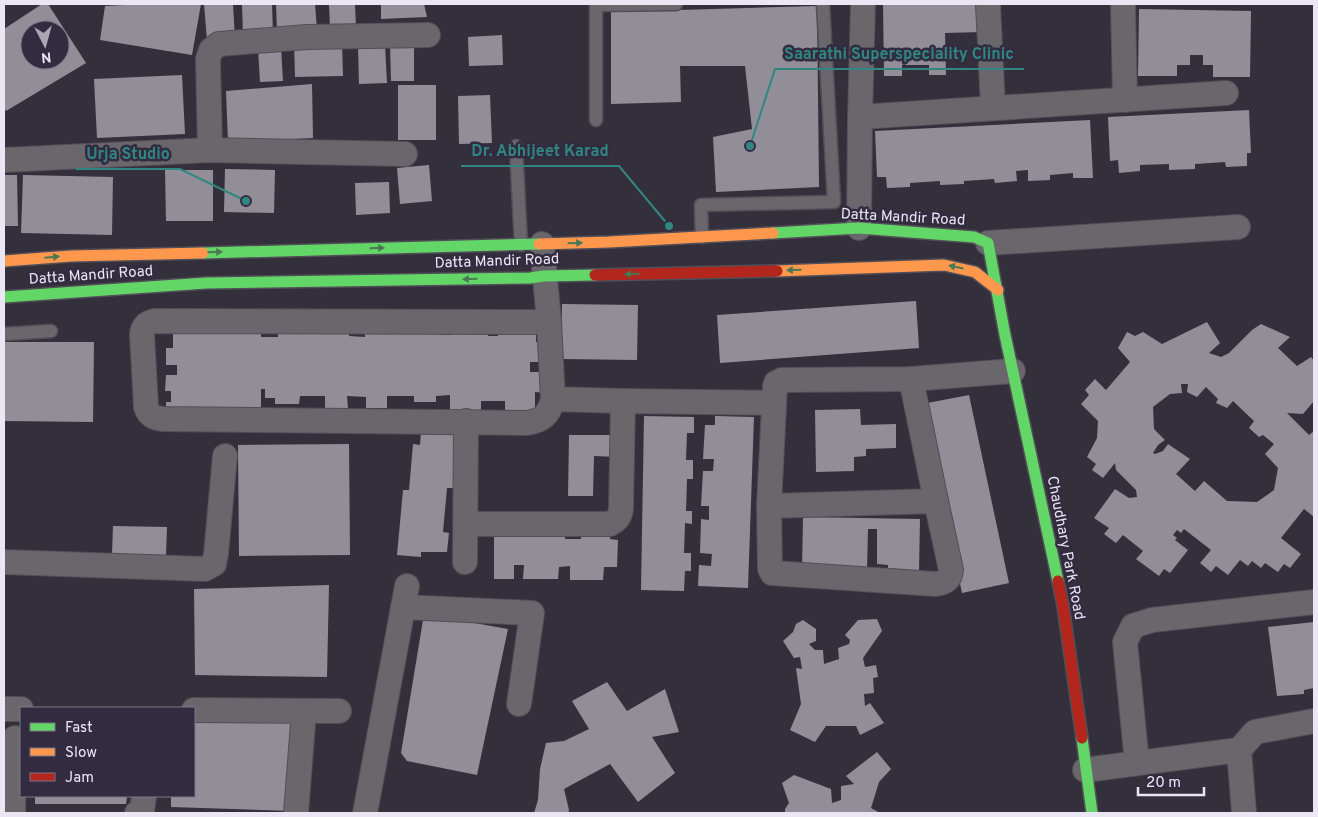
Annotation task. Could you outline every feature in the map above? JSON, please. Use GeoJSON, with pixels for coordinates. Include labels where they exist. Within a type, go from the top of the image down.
{"type":"FeatureCollection","features":[{"type":"Feature","properties":{"kind":"street"},"geometry":{"type":"LineString","coordinates":[[859,228],[863,4]]}},
{"type":"Feature","properties":{"kind":"street"},"geometry":{"type":"LineString","coordinates":[[988,4],[993,108]]}},
{"type":"Feature","properties":{"kind":"street"},"geometry":{"type":"LineString","coordinates":[[1123,4],[1125,100]]}},
{"type":"Feature","properties":{"kind":"street"},"geometry":{"type":"LineString","coordinates":[[210,150],[208,59],[211,50],[219,44],[307,37],[428,35]]}},
{"type":"Feature","properties":{"kind":"street"},"geometry":{"type":"LineString","coordinates":[[860,117],[1226,93]]}},
{"type":"Feature","properties":{"kind":"street"},"geometry":{"type":"LineString","coordinates":[[4,160],[210,150],[405,154]]}},
{"type":"Feature","properties":{"kind":"street"},"geometry":{"type":"LineString","coordinates":[[998,290],[988,243],[1238,227]]}},
{"type":"Feature","properties":{"kind":"street","name":"Datta Mandir Road"},"geometry":{"type":"LineString","coordinates":[[4,261],[71,256],[531,244],[859,228],[974,237],[988,243]]}},
{"type":"Feature","properties":{"kind":"street"},"geometry":{"type":"LineString","coordinates":[[531,244],[544,276],[549,322],[553,399],[551,410],[545,417],[536,422],[172,420],[155,418],[148,414],[146,407],[142,334],[143,327],[147,322],[549,322]]}},
{"type":"Feature","properties":{"kind":"street","name":"Datta Mandir Road"},"geometry":{"type":"LineString","coordinates":[[4,297],[206,283],[530,278],[544,276],[944,265],[975,272],[998,290]]}},
{"type":"Feature","properties":{"kind":"street","name":"Chaudhary Park Road"},"geometry":{"type":"LineString","coordinates":[[998,290],[1013,371],[1063,606],[1092,813]]}},
{"type":"Feature","properties":{"kind":"street"},"geometry":{"type":"LineString","coordinates":[[912,379],[950,570],[950,575],[946,582],[935,584],[772,573],[770,569],[769,506],[776,383],[782,380],[912,379],[1013,371]]}},
{"type":"Feature","properties":{"kind":"street"},"geometry":{"type":"LineString","coordinates":[[553,399],[774,403]]}},
{"type":"Feature","properties":{"kind":"street"},"geometry":{"type":"LineString","coordinates":[[466,524],[610,524],[616,520],[620,515],[621,509],[623,401]]}},
{"type":"Feature","properties":{"kind":"street"},"geometry":{"type":"LineString","coordinates":[[465,562],[466,422]]}},
{"type":"Feature","properties":{"kind":"street"},"geometry":{"type":"LineString","coordinates":[[4,562],[205,569],[214,564],[216,554],[225,456]]}},
{"type":"Feature","properties":{"kind":"street"},"geometry":{"type":"LineString","coordinates":[[769,506],[936,501]]}},
{"type":"Feature","properties":{"kind":"street"},"geometry":{"type":"LineString","coordinates":[[365,813],[405,596],[532,613],[519,704]]}},
{"type":"Feature","properties":{"kind":"street"},"geometry":{"type":"LineString","coordinates":[[1137,763],[1125,642],[1133,626],[1152,620],[1314,602]]}},
{"type":"Feature","properties":{"kind":"street"},"geometry":{"type":"LineString","coordinates":[[4,709],[20,709]]}},
{"type":"Feature","properties":{"kind":"street"},"geometry":{"type":"LineString","coordinates":[[195,710],[339,711]]}},
{"type":"Feature","properties":{"kind":"street"},"geometry":{"type":"LineString","coordinates":[[296,813],[304,711]]}},
{"type":"Feature","properties":{"kind":"street"},"geometry":{"type":"LineString","coordinates":[[1085,770],[1239,750],[1255,732],[1314,721]]}},
{"type":"Feature","properties":{"kind":"street"},"geometry":{"type":"LineString","coordinates":[[13,738],[13,813]]}},
{"type":"Feature","properties":{"kind":"street"},"geometry":{"type":"LineString","coordinates":[[1239,750],[1244,813]]}},
{"type":"Feature","properties":{"kind":"street"},"geometry":{"type":"LineString","coordinates":[[137,813],[142,812],[144,809],[144,797]]}},
{"type":"Feature","properties":{"kind":"street"},"geometry":{"type":"LineString","coordinates":[[159,797],[158,813],[161,813]]}},
{"type":"Feature","properties":{"kind":"lane"},"geometry":{"type":"LineString","coordinates":[[596,120],[596,5],[676,4]]}},
{"type":"Feature","properties":{"kind":"lane"},"geometry":{"type":"LineString","coordinates":[[702,237],[701,205],[834,202],[823,4]]}},
{"type":"Feature","properties":{"kind":"lane"},"geometry":{"type":"LineString","coordinates":[[516,146],[531,244]]}},
{"type":"Feature","properties":{"kind":"lane"},"geometry":{"type":"LineString","coordinates":[[4,334],[51,331]]}},
{"type":"Feature","properties":{"kind":"building"},"geometry":{"type":"Polygon","coordinates":[[[42,4],[48,4],[58,20],[20,20],[20,70],[70,70],[70,38],[86,63],[6,111],[4,107],[4,29],[42,4]]]}},
{"type":"Feature","properties":{"kind":"building"},"geometry":{"type":"Polygon","coordinates":[[[201,4],[192,55],[100,40],[105,6],[201,4]]]}},
{"type":"Feature","properties":{"kind":"building"},"geometry":{"type":"Polygon","coordinates":[[[204,4],[233,4],[235,39],[207,41],[204,4]]]}},
{"type":"Feature","properties":{"kind":"building"},"geometry":{"type":"Polygon","coordinates":[[[242,4],[272,4],[273,35],[243,36],[242,4]]]}},
{"type":"Feature","properties":{"kind":"building"},"geometry":{"type":"Polygon","coordinates":[[[276,4],[315,4],[317,29],[277,31],[276,4]]]}},
{"type":"Feature","properties":{"kind":"building"},"geometry":{"type":"Polygon","coordinates":[[[329,4],[355,4],[356,27],[330,28],[329,4]]]}},
{"type":"Feature","properties":{"kind":"building"},"geometry":{"type":"Polygon","coordinates":[[[381,4],[424,4],[427,17],[381,19],[381,4]]]}},
{"type":"Feature","properties":{"kind":"building"},"geometry":{"type":"Polygon","coordinates":[[[883,4],[981,4],[982,32],[945,33],[946,75],[929,75],[929,65],[902,65],[902,76],[884,76],[883,4]]]}},
{"type":"Feature","properties":{"kind":"building"},"geometry":{"type":"Polygon","coordinates":[[[817,6],[819,187],[716,192],[713,137],[752,129],[745,66],[680,66],[681,102],[611,104],[611,12],[817,6]]]}},
{"type":"Feature","properties":{"kind":"building"},"geometry":{"type":"Polygon","coordinates":[[[1139,9],[1251,11],[1250,77],[1213,77],[1213,65],[1203,65],[1203,55],[1190,55],[1190,65],[1177,65],[1177,76],[1138,76],[1139,9]]]}},
{"type":"Feature","properties":{"kind":"building"},"geometry":{"type":"Polygon","coordinates":[[[502,35],[503,65],[469,66],[468,37],[502,35]]]}},
{"type":"Feature","properties":{"kind":"building"},"geometry":{"type":"Polygon","coordinates":[[[294,42],[342,42],[343,76],[295,77],[294,42]]]}},
{"type":"Feature","properties":{"kind":"building"},"geometry":{"type":"Polygon","coordinates":[[[385,45],[387,83],[359,84],[358,47],[385,45]]]}},
{"type":"Feature","properties":{"kind":"building"},"geometry":{"type":"Polygon","coordinates":[[[390,45],[414,45],[414,81],[391,81],[390,45]]]}},
{"type":"Feature","properties":{"kind":"building"},"geometry":{"type":"Polygon","coordinates":[[[281,47],[283,81],[260,82],[258,48],[281,47]]]}},
{"type":"Feature","properties":{"kind":"building"},"geometry":{"type":"Polygon","coordinates":[[[182,75],[185,134],[97,138],[94,79],[182,75]]]}},
{"type":"Feature","properties":{"kind":"building"},"geometry":{"type":"Polygon","coordinates":[[[312,84],[313,138],[228,142],[226,91],[312,84]]]}},
{"type":"Feature","properties":{"kind":"building"},"geometry":{"type":"Polygon","coordinates":[[[398,85],[436,85],[436,140],[398,140],[398,85]]]}},
{"type":"Feature","properties":{"kind":"building"},"geometry":{"type":"Polygon","coordinates":[[[490,95],[492,143],[459,144],[458,96],[490,95]]]}},
{"type":"Feature","properties":{"kind":"building"},"geometry":{"type":"Polygon","coordinates":[[[1249,110],[1251,153],[1247,153],[1247,166],[1226,167],[1225,162],[1195,164],[1195,169],[1169,170],[1169,164],[1140,165],[1140,171],[1119,173],[1118,160],[1110,161],[1108,117],[1249,110]]]}},
{"type":"Feature","properties":{"kind":"building"},"geometry":{"type":"Polygon","coordinates":[[[1090,120],[1093,178],[1073,178],[1073,173],[1050,175],[1050,180],[1028,181],[1028,170],[1016,171],[1017,181],[995,183],[994,179],[964,181],[964,184],[940,185],[940,181],[910,183],[910,187],[887,188],[886,177],[877,177],[875,131],[1090,120]]]}},
{"type":"Feature","properties":{"kind":"building"},"geometry":{"type":"Polygon","coordinates":[[[429,165],[432,201],[400,204],[397,168],[429,165]]]}},
{"type":"Feature","properties":{"kind":"building"},"geometry":{"type":"Polygon","coordinates":[[[225,169],[275,170],[274,213],[224,212],[225,169]]]}},
{"type":"Feature","properties":{"kind":"building"},"geometry":{"type":"Polygon","coordinates":[[[165,170],[213,170],[213,221],[166,221],[165,170]]]}},
{"type":"Feature","properties":{"kind":"building"},"geometry":{"type":"Polygon","coordinates":[[[4,175],[17,175],[18,226],[4,226],[4,175]]]}},
{"type":"Feature","properties":{"kind":"building"},"geometry":{"type":"Polygon","coordinates":[[[23,175],[113,177],[112,235],[21,233],[23,175]]]}},
{"type":"Feature","properties":{"kind":"building"},"geometry":{"type":"Polygon","coordinates":[[[389,182],[390,213],[356,215],[355,183],[389,182]]]}},
{"type":"Feature","properties":{"kind":"building"},"geometry":{"type":"Polygon","coordinates":[[[916,301],[919,348],[720,363],[717,315],[916,301]]]}},
{"type":"Feature","properties":{"kind":"building"},"geometry":{"type":"Polygon","coordinates":[[[562,304],[638,305],[637,360],[561,359],[562,304]]]}},
{"type":"Feature","properties":{"kind":"building"},"geometry":{"type":"Polygon","coordinates":[[[1207,322],[1220,343],[1209,353],[1221,357],[1229,353],[1252,330],[1261,324],[1290,337],[1278,348],[1297,366],[1311,357],[1314,361],[1314,401],[1303,414],[1287,413],[1309,435],[1314,431],[1314,517],[1304,509],[1281,538],[1301,554],[1290,568],[1284,564],[1278,572],[1265,563],[1261,568],[1252,561],[1248,566],[1240,560],[1228,575],[1216,566],[1211,572],[1200,563],[1211,550],[1184,529],[1181,533],[1177,530],[1173,535],[1177,538],[1175,540],[1188,550],[1170,573],[1164,569],[1159,576],[1136,559],[1143,551],[1123,535],[1116,543],[1104,534],[1109,528],[1094,518],[1115,489],[1129,498],[1137,497],[1136,490],[1116,470],[1115,463],[1103,478],[1092,470],[1096,464],[1087,457],[1097,438],[1098,421],[1081,404],[1089,395],[1085,390],[1095,379],[1106,390],[1130,362],[1118,348],[1127,332],[1135,336],[1143,332],[1162,344],[1207,322]],[[1181,384],[1182,393],[1170,394],[1153,407],[1154,429],[1165,440],[1158,445],[1153,453],[1163,451],[1168,444],[1190,459],[1176,474],[1195,491],[1204,481],[1227,501],[1257,502],[1274,490],[1278,468],[1265,454],[1274,444],[1263,435],[1259,437],[1249,428],[1254,421],[1233,401],[1227,408],[1216,403],[1218,399],[1206,387],[1197,397],[1187,392],[1188,384],[1181,384]]]}},
{"type":"Feature","properties":{"kind":"building"},"geometry":{"type":"Polygon","coordinates":[[[173,326],[261,327],[261,337],[278,337],[278,330],[349,331],[349,336],[365,337],[365,331],[441,331],[441,335],[451,335],[451,328],[488,328],[488,336],[498,336],[498,328],[536,329],[536,342],[547,342],[547,362],[530,362],[530,372],[547,372],[547,393],[535,392],[535,413],[505,413],[505,401],[481,401],[481,413],[450,412],[450,395],[436,396],[436,402],[414,402],[414,396],[387,396],[387,408],[366,408],[366,397],[347,396],[348,408],[325,408],[325,396],[300,396],[299,404],[275,404],[275,398],[265,398],[265,389],[261,389],[261,409],[166,409],[166,402],[171,402],[171,391],[165,391],[166,375],[177,375],[177,365],[166,365],[166,348],[173,348],[173,326]]]}},
{"type":"Feature","properties":{"kind":"building"},"geometry":{"type":"Polygon","coordinates":[[[4,342],[94,342],[93,422],[4,421],[4,342]]]}},
{"type":"Feature","properties":{"kind":"building"},"geometry":{"type":"Polygon","coordinates":[[[969,395],[1009,583],[962,593],[922,404],[969,395]]]}},
{"type":"Feature","properties":{"kind":"building"},"geometry":{"type":"Polygon","coordinates":[[[860,409],[861,425],[896,424],[896,448],[866,449],[866,456],[854,457],[854,471],[816,472],[815,410],[860,409]]]}},
{"type":"Feature","properties":{"kind":"building"},"geometry":{"type":"Polygon","coordinates":[[[644,416],[694,417],[694,433],[687,433],[686,460],[693,460],[693,479],[687,479],[686,511],[692,511],[692,524],[685,523],[684,553],[691,553],[691,571],[685,571],[684,591],[641,590],[644,416]]]}},
{"type":"Feature","properties":{"kind":"building"},"geometry":{"type":"Polygon","coordinates":[[[715,416],[754,417],[748,588],[698,586],[699,565],[711,566],[712,554],[700,553],[701,519],[709,520],[709,506],[701,506],[703,471],[713,471],[714,459],[703,459],[705,425],[715,425],[715,416]]]}},
{"type":"Feature","properties":{"kind":"building"},"geometry":{"type":"Polygon","coordinates":[[[421,432],[459,435],[455,488],[447,488],[443,532],[449,533],[447,552],[421,552],[421,557],[397,555],[403,490],[409,490],[413,444],[420,445],[421,432]]]}},
{"type":"Feature","properties":{"kind":"building"},"geometry":{"type":"Polygon","coordinates":[[[569,435],[617,435],[617,457],[594,456],[593,496],[568,496],[569,435]]]}},
{"type":"Feature","properties":{"kind":"building"},"geometry":{"type":"Polygon","coordinates":[[[349,444],[350,555],[239,556],[238,445],[349,444]]]}},
{"type":"Feature","properties":{"kind":"building"},"geometry":{"type":"Polygon","coordinates":[[[803,517],[920,519],[919,571],[888,571],[888,565],[877,564],[877,529],[868,529],[867,571],[802,570],[803,517]]]}},
{"type":"Feature","properties":{"kind":"building"},"geometry":{"type":"Polygon","coordinates":[[[113,526],[167,527],[166,555],[112,554],[113,526]]]}},
{"type":"Feature","properties":{"kind":"building"},"geometry":{"type":"Polygon","coordinates":[[[494,531],[565,532],[565,539],[581,539],[581,532],[610,532],[610,539],[618,540],[617,567],[604,567],[603,580],[570,580],[570,566],[559,567],[558,579],[523,579],[524,565],[514,565],[514,579],[494,579],[494,531]]]}},
{"type":"Feature","properties":{"kind":"building"},"geometry":{"type":"Polygon","coordinates":[[[329,585],[327,677],[195,675],[194,589],[329,585]]]}},
{"type":"Feature","properties":{"kind":"building"},"geometry":{"type":"Polygon","coordinates":[[[424,614],[508,629],[477,775],[407,761],[401,753],[424,614]]]}},
{"type":"Feature","properties":{"kind":"building"},"geometry":{"type":"Polygon","coordinates":[[[877,619],[882,631],[863,658],[865,667],[876,665],[878,677],[873,678],[874,693],[864,694],[865,706],[870,703],[884,723],[860,735],[856,726],[826,726],[815,742],[790,730],[801,704],[796,668],[802,669],[800,657],[794,658],[783,641],[793,632],[796,624],[803,620],[816,629],[816,641],[809,644],[815,650],[823,650],[824,664],[839,659],[838,648],[849,644],[850,640],[845,635],[858,620],[877,619]]]}},
{"type":"Feature","properties":{"kind":"building"},"geometry":{"type":"Polygon","coordinates":[[[1314,622],[1314,688],[1304,690],[1304,694],[1277,696],[1268,627],[1314,622]]]}},
{"type":"Feature","properties":{"kind":"building"},"geometry":{"type":"Polygon","coordinates":[[[607,682],[627,711],[665,689],[679,732],[652,737],[675,773],[638,802],[610,764],[564,789],[568,813],[534,813],[538,800],[540,769],[546,743],[564,741],[589,729],[572,701],[607,682]]]}},
{"type":"Feature","properties":{"kind":"building"},"geometry":{"type":"Polygon","coordinates":[[[195,720],[292,722],[291,811],[171,807],[171,797],[195,797],[195,720]]]}},
{"type":"Feature","properties":{"kind":"building"},"geometry":{"type":"Polygon","coordinates":[[[877,752],[891,769],[879,782],[871,808],[880,813],[785,813],[789,803],[782,783],[794,775],[831,789],[832,803],[841,800],[841,786],[854,784],[846,776],[877,752]]]}},
{"type":"Feature","properties":{"kind":"building"},"geometry":{"type":"Polygon","coordinates":[[[35,797],[127,797],[126,804],[35,804],[35,797]]]}},
{"type":"Feature","properties":{"kind":"traffic: fast"},"geometry":{"type":"LineString","coordinates":[[773,233],[859,228],[974,237],[988,243],[1005,335],[1058,581]]}},
{"type":"Feature","properties":{"kind":"traffic: fast"},"geometry":{"type":"LineString","coordinates":[[203,253],[539,244]]}},
{"type":"Feature","properties":{"kind":"traffic: fast"},"geometry":{"type":"LineString","coordinates":[[4,297],[206,283],[530,278],[595,275]]}},
{"type":"Feature","properties":{"kind":"traffic: fast"},"geometry":{"type":"LineString","coordinates":[[1082,738],[1092,813]]}},
{"type":"Feature","properties":{"kind":"traffic: slow"},"geometry":{"type":"LineString","coordinates":[[539,244],[773,233]]}},
{"type":"Feature","properties":{"kind":"traffic: slow"},"geometry":{"type":"LineString","coordinates":[[4,261],[71,256],[203,253]]}},
{"type":"Feature","properties":{"kind":"traffic: slow"},"geometry":{"type":"LineString","coordinates":[[777,271],[944,265],[975,272],[998,290]]}},
{"type":"Feature","properties":{"kind":"traffic: jam"},"geometry":{"type":"LineString","coordinates":[[595,275],[777,271]]}},
{"type":"Feature","properties":{"kind":"traffic: jam"},"geometry":{"type":"LineString","coordinates":[[1058,581],[1082,738]]}},
{"type":"Feature","properties":{"kind":"place","name":"Saarathi Superspeciality Clinic"},"geometry":{"type":"Point","coordinates":[750,146]}},
{"type":"Feature","properties":{"kind":"place","name":"Urja Studio"},"geometry":{"type":"Point","coordinates":[246,201]}},
{"type":"Feature","properties":{"kind":"place","name":"Dr. Abhijeet Karad"},"geometry":{"type":"Point","coordinates":[669,226]}}]}
